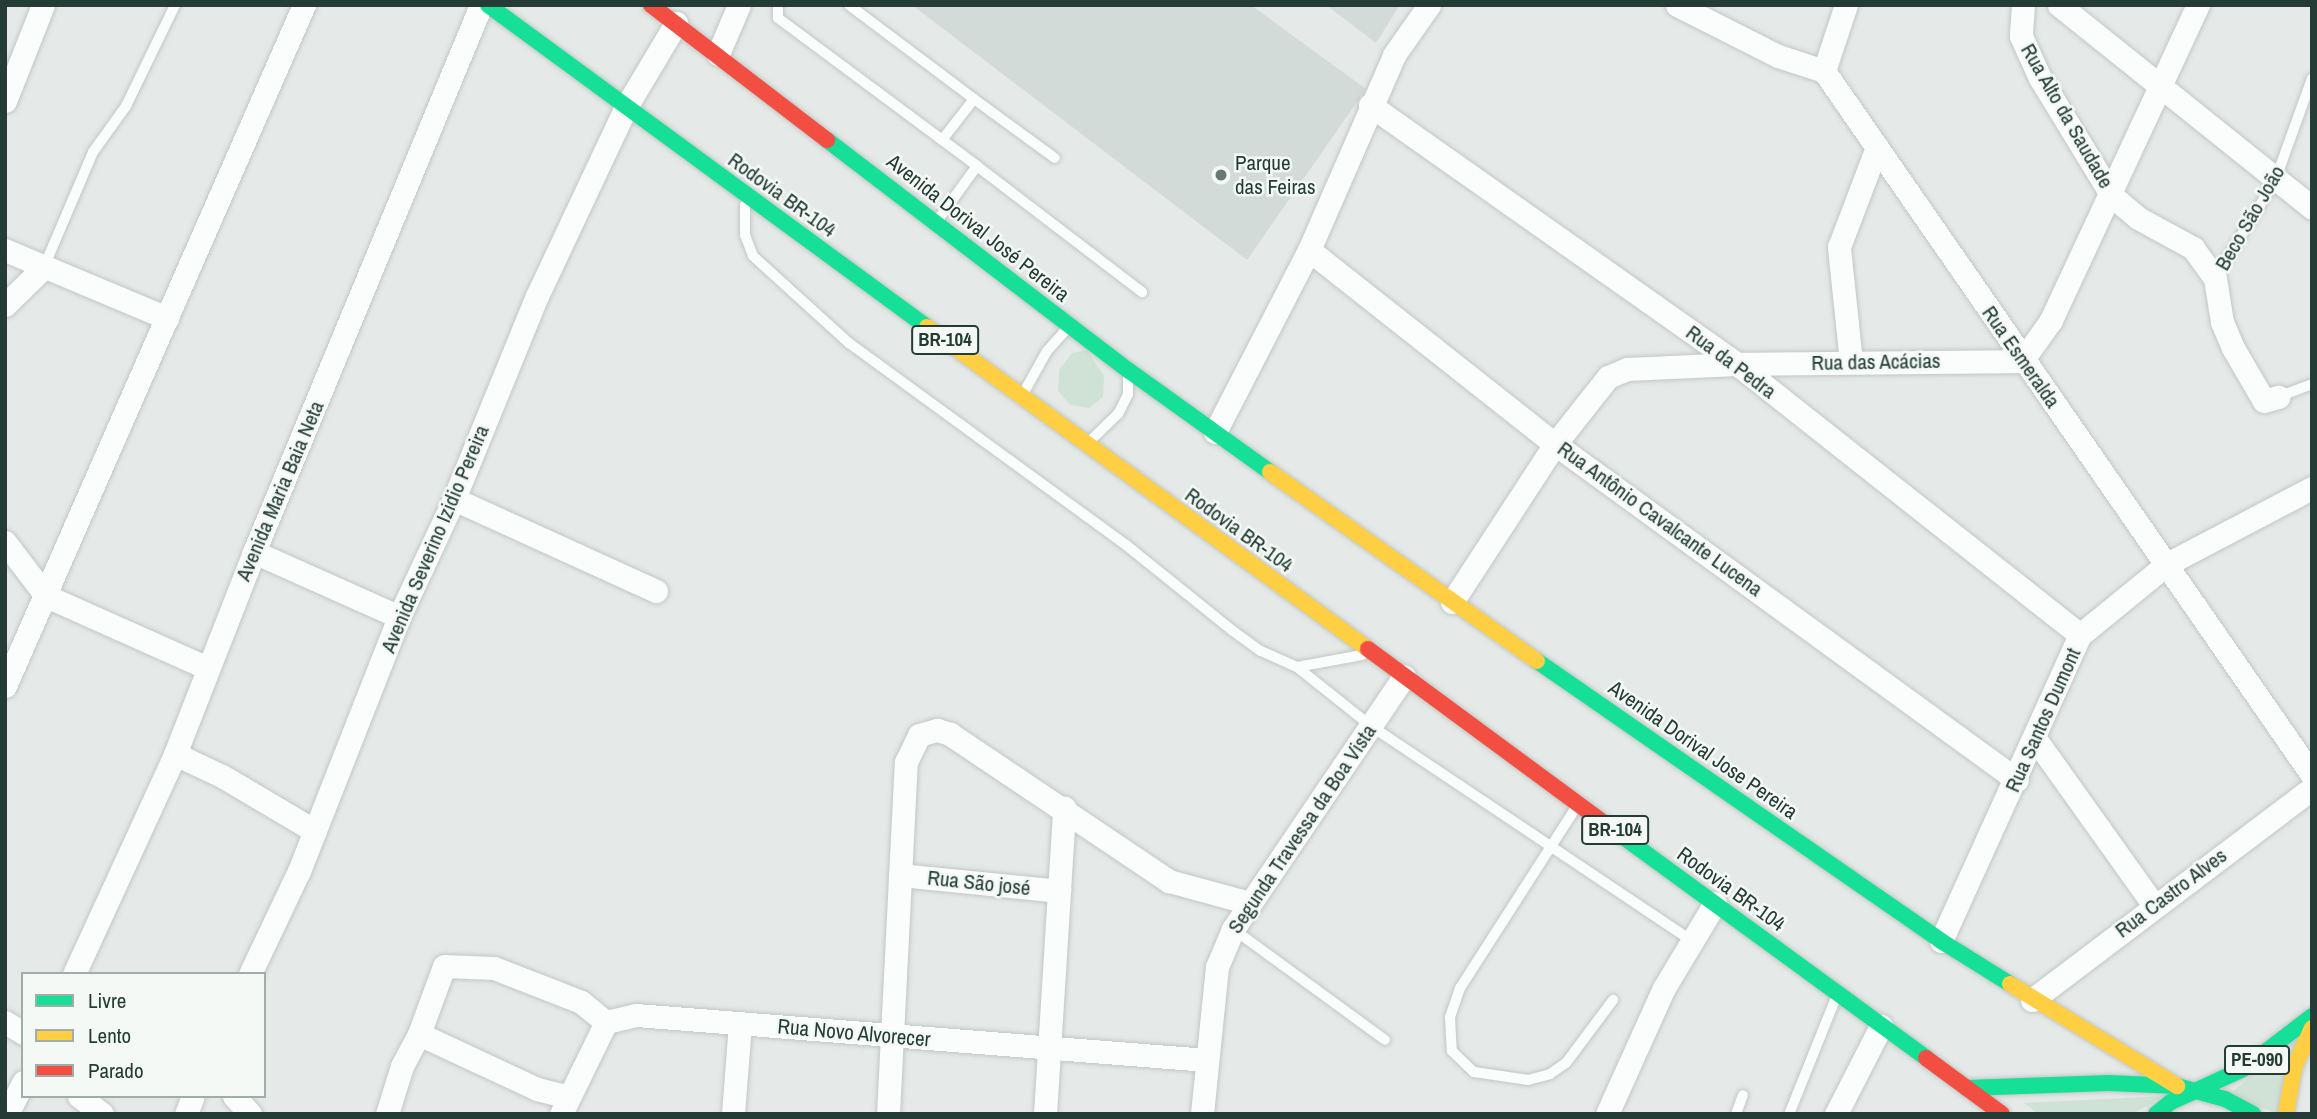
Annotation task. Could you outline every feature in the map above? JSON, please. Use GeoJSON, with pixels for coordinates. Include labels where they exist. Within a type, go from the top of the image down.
{"type":"FeatureCollection","features":[{"type":"Feature","properties":{"kind":"main road","name":"Rodovia BR-104"},"geometry":{"type":"LineString","coordinates":[[488,5],[2002,1114]]}},
{"type":"Feature","properties":{"kind":"main road","name":"Avenida Dorival José Pereira"},"geometry":{"type":"LineString","coordinates":[[651,5],[937,221],[1128,370],[1215,432]]}},
{"type":"Feature","properties":{"kind":"main road","name":"Avenida Dorival Jose Pereira"},"geometry":{"type":"LineString","coordinates":[[1215,432],[1452,602],[1941,940],[2032,1000],[2177,1086]]}},
{"type":"Feature","properties":{"kind":"main road","name":"PE-090"},"geometry":{"type":"LineString","coordinates":[[2156,1114],[2194,1090],[2243,1069],[2312,1016]]}},
{"type":"Feature","properties":{"kind":"main road","name":"PE-090"},"geometry":{"type":"LineString","coordinates":[[2287,1105],[2312,1028]]}},
{"type":"Feature","properties":{"kind":"main road"},"geometry":{"type":"LineString","coordinates":[[1966,1088],[2109,1083],[2177,1086],[2194,1090],[2253,1114]]}},
{"type":"Feature","properties":{"kind":"street"},"geometry":{"type":"LineString","coordinates":[[7,91],[43,5]]}},
{"type":"Feature","properties":{"kind":"street"},"geometry":{"type":"LineString","coordinates":[[5,686],[47,596],[304,5]]}},
{"type":"Feature","properties":{"kind":"street","name":"Avenida Maria Baia Neta"},"geometry":{"type":"LineString","coordinates":[[75,972],[176,754],[254,552],[481,5]]}},
{"type":"Feature","properties":{"kind":"street"},"geometry":{"type":"LineString","coordinates":[[718,54],[739,5]]}},
{"type":"Feature","properties":{"kind":"street"},"geometry":{"type":"LineString","coordinates":[[1215,432],[1309,250],[1394,55],[1429,5]]}},
{"type":"Feature","properties":{"kind":"street"},"geometry":{"type":"LineString","coordinates":[[1677,5],[1778,56],[1824,71],[1846,5]]}},
{"type":"Feature","properties":{"kind":"street","name":"Rua Alto da Saudade"},"geometry":{"type":"LineString","coordinates":[[2023,5],[2021,36],[2035,68],[2112,196],[2138,218],[2193,248],[2216,278],[2222,322],[2233,348],[2264,401],[2278,397]]}},
{"type":"Feature","properties":{"kind":"street"},"geometry":{"type":"LineString","coordinates":[[2059,5],[2160,90],[2312,208]]}},
{"type":"Feature","properties":{"kind":"street"},"geometry":{"type":"LineString","coordinates":[[2022,361],[2051,320],[2112,196],[2198,5]]}},
{"type":"Feature","properties":{"kind":"street","name":"Avenida Severino Izidio Pereira"},"geometry":{"type":"LineString","coordinates":[[251,972],[315,831],[399,617],[454,499],[537,296],[626,107],[676,23]]}},
{"type":"Feature","properties":{"kind":"street","name":"Rua Esmeralda"},"geometry":{"type":"LineString","coordinates":[[1824,71],[2022,361],[2167,564],[2312,775]]}},
{"type":"Feature","properties":{"kind":"street","name":"Rua da Pedra"},"geometry":{"type":"LineString","coordinates":[[1370,105],[1737,364],[2080,635]]}},
{"type":"Feature","properties":{"kind":"street"},"geometry":{"type":"LineString","coordinates":[[1851,362],[1839,247],[1877,147]]}},
{"type":"Feature","properties":{"kind":"street"},"geometry":{"type":"LineString","coordinates":[[5,250],[167,318]]}},
{"type":"Feature","properties":{"kind":"street","name":"Rua Antônio Cavalcante Lucena"},"geometry":{"type":"LineString","coordinates":[[1309,250],[1555,443],[2018,779]]}},
{"type":"Feature","properties":{"kind":"street"},"geometry":{"type":"LineString","coordinates":[[5,304],[44,267]]}},
{"type":"Feature","properties":{"kind":"street","name":"Rua das Acácias"},"geometry":{"type":"LineString","coordinates":[[1452,602],[1555,443],[1608,377],[1627,369],[1737,364],[2022,361]]}},
{"type":"Feature","properties":{"kind":"street","name":"Rua Santos Dumont"},"geometry":{"type":"LineString","coordinates":[[1941,940],[2036,740],[2080,635],[2167,564],[2310,492]]}},
{"type":"Feature","properties":{"kind":"street"},"geometry":{"type":"LineString","coordinates":[[454,499],[656,591]]}},
{"type":"Feature","properties":{"kind":"street"},"geometry":{"type":"LineString","coordinates":[[5,542],[47,596],[208,668]]}},
{"type":"Feature","properties":{"kind":"street"},"geometry":{"type":"LineString","coordinates":[[254,552],[399,617]]}},
{"type":"Feature","properties":{"kind":"street","name":"Segunda Travessa da Boa Vista"},"geometry":{"type":"LineString","coordinates":[[1202,1114],[1217,967],[1233,929],[1404,676]]}},
{"type":"Feature","properties":{"kind":"street"},"geometry":{"type":"LineString","coordinates":[[888,1114],[906,762],[919,735],[929,731],[950,734],[1169,881],[1250,903]]}},
{"type":"Feature","properties":{"kind":"street"},"geometry":{"type":"LineString","coordinates":[[2036,740],[2153,904]]}},
{"type":"Feature","properties":{"kind":"street"},"geometry":{"type":"LineString","coordinates":[[176,754],[222,776],[315,831]]}},
{"type":"Feature","properties":{"kind":"street","name":"Rua Castro Alves"},"geometry":{"type":"LineString","coordinates":[[2032,1000],[2153,904],[2312,788]]}},
{"type":"Feature","properties":{"kind":"street"},"geometry":{"type":"LineString","coordinates":[[1045,1114],[1064,808]]}},
{"type":"Feature","properties":{"kind":"street","name":"Rua São josé"},"geometry":{"type":"LineString","coordinates":[[900,875],[1059,891]]}},
{"type":"Feature","properties":{"kind":"street"},"geometry":{"type":"LineString","coordinates":[[1607,1114],[1664,988],[1714,903]]}},
{"type":"Feature","properties":{"kind":"street"},"geometry":{"type":"LineString","coordinates":[[387,1114],[402,1066],[419,1034],[444,966],[494,968],[581,1002],[606,1022],[565,1105],[537,1089],[419,1034]]}},
{"type":"Feature","properties":{"kind":"street","name":"Rua Novo Alvorecer"},"geometry":{"type":"LineString","coordinates":[[606,1022],[636,1015],[892,1037],[1206,1059]]}},
{"type":"Feature","properties":{"kind":"street"},"geometry":{"type":"LineString","coordinates":[[733,1114],[740,1023]]}},
{"type":"Feature","properties":{"kind":"street"},"geometry":{"type":"LineString","coordinates":[[1836,1114],[1881,1026]]}},
{"type":"Feature","properties":{"kind":"street"},"geometry":{"type":"LineString","coordinates":[[7,1114],[21,1086]]}},
{"type":"Feature","properties":{"kind":"street"},"geometry":{"type":"LineString","coordinates":[[2287,1105],[2312,1096]]}},
{"type":"Feature","properties":{"kind":"street"},"geometry":{"type":"LineString","coordinates":[[82,1098],[102,1114]]}},
{"type":"Feature","properties":{"kind":"street"},"geometry":{"type":"LineString","coordinates":[[236,1098],[250,1114]]}},
{"type":"Feature","properties":{"kind":"lane"},"geometry":{"type":"LineString","coordinates":[[44,267],[93,152],[126,106],[175,5]]}},
{"type":"Feature","properties":{"kind":"lane"},"geometry":{"type":"LineString","coordinates":[[778,5],[778,18],[1142,292]]}},
{"type":"Feature","properties":{"kind":"lane"},"geometry":{"type":"LineString","coordinates":[[849,5],[1055,158]]}},
{"type":"Feature","properties":{"kind":"lane","name":"Beco São João"},"geometry":{"type":"LineString","coordinates":[[2216,278],[2275,181],[2312,78]]}},
{"type":"Feature","properties":{"kind":"lane"},"geometry":{"type":"LineString","coordinates":[[942,140],[974,99]]}},
{"type":"Feature","properties":{"kind":"lane"},"geometry":{"type":"LineString","coordinates":[[937,221],[977,166]]}},
{"type":"Feature","properties":{"kind":"lane"},"geometry":{"type":"LineString","coordinates":[[746,195],[745,235],[753,256],[849,343],[1126,545],[1261,651],[1297,667],[1371,726],[1549,849],[1692,942]]}},
{"type":"Feature","properties":{"kind":"lane"},"geometry":{"type":"LineString","coordinates":[[1022,397],[1047,351],[1070,326]]}},
{"type":"Feature","properties":{"kind":"lane"},"geometry":{"type":"LineString","coordinates":[[1086,443],[1118,414],[1128,394],[1128,370]]}},
{"type":"Feature","properties":{"kind":"lane"},"geometry":{"type":"LineString","coordinates":[[2278,397],[2312,384]]}},
{"type":"Feature","properties":{"kind":"lane"},"geometry":{"type":"LineString","coordinates":[[1297,667],[1337,663],[1371,652]]}},
{"type":"Feature","properties":{"kind":"lane"},"geometry":{"type":"LineString","coordinates":[[1578,803],[1461,988],[1450,1017],[1452,1051],[1474,1072],[1528,1080],[1550,1074],[1566,1063],[1613,1000]]}},
{"type":"Feature","properties":{"kind":"lane"},"geometry":{"type":"LineString","coordinates":[[1233,929],[1385,1040]]}},
{"type":"Feature","properties":{"kind":"lane"},"geometry":{"type":"LineString","coordinates":[[1790,1112],[1837,994]]}},
{"type":"Feature","properties":{"kind":"lane"},"geometry":{"type":"LineString","coordinates":[[1736,1114],[1743,1095]]}},
{"type":"Feature","properties":{"kind":"shaded area","name":"Parque das Feiras"},"geometry":{"type":"Polygon","coordinates":[[[912,5],[1251,5],[1366,89],[1247,260],[912,5]]]}},
{"type":"Feature","properties":{"kind":"shaded area"},"geometry":{"type":"Polygon","coordinates":[[[1326,5],[1400,5],[1376,43],[1326,5]]]}},
{"type":"Feature","properties":{"kind":"green space"},"geometry":{"type":"Polygon","coordinates":[[[1087,350],[1104,376],[1103,397],[1089,408],[1070,405],[1058,391],[1059,370],[1072,353],[1087,350]]]}},
{"type":"Feature","properties":{"kind":"green space"},"geometry":{"type":"Polygon","coordinates":[[[2305,1029],[2278,1114],[2229,1095],[2305,1029]]]}},
{"type":"Feature","properties":{"kind":"green space"},"geometry":{"type":"Polygon","coordinates":[[[2165,1096],[2132,1114],[2038,1114],[2024,1103],[2165,1096]]]}},
{"type":"Feature","properties":{"kind":"traffic: fast"},"geometry":{"type":"LineString","coordinates":[[488,5],[927,327]]}},
{"type":"Feature","properties":{"kind":"traffic: fast"},"geometry":{"type":"LineString","coordinates":[[827,140],[1128,370],[1270,472]]}},
{"type":"Feature","properties":{"kind":"traffic: fast"},"geometry":{"type":"LineString","coordinates":[[1537,661],[1941,941],[2010,984]]}},
{"type":"Feature","properties":{"kind":"traffic: fast"},"geometry":{"type":"LineString","coordinates":[[1611,828],[1926,1058]]}},
{"type":"Feature","properties":{"kind":"traffic: fast"},"geometry":{"type":"LineString","coordinates":[[2156,1114],[2171,1102],[2243,1069],[2312,1016]]}},
{"type":"Feature","properties":{"kind":"traffic: fast"},"geometry":{"type":"LineString","coordinates":[[1966,1088],[2109,1083],[2177,1086],[2225,1099],[2253,1114]]}},
{"type":"Feature","properties":{"kind":"traffic: slow"},"geometry":{"type":"LineString","coordinates":[[927,327],[1368,649]]}},
{"type":"Feature","properties":{"kind":"traffic: slow"},"geometry":{"type":"LineString","coordinates":[[1270,472],[1537,661]]}},
{"type":"Feature","properties":{"kind":"traffic: slow"},"geometry":{"type":"LineString","coordinates":[[2010,984],[2177,1086]]}},
{"type":"Feature","properties":{"kind":"traffic: slow"},"geometry":{"type":"LineString","coordinates":[[2286,1114],[2294,1068],[2312,1028]]}},
{"type":"Feature","properties":{"kind":"traffic: jam"},"geometry":{"type":"LineString","coordinates":[[651,5],[827,140]]}},
{"type":"Feature","properties":{"kind":"traffic: jam"},"geometry":{"type":"LineString","coordinates":[[1368,649],[1611,828]]}},
{"type":"Feature","properties":{"kind":"traffic: jam"},"geometry":{"type":"LineString","coordinates":[[1926,1058],[2002,1114]]}},
{"type":"Feature","properties":{"kind":"place","name":"Parque das Feiras"},"geometry":{"type":"Point","coordinates":[1221,175]}}]}
